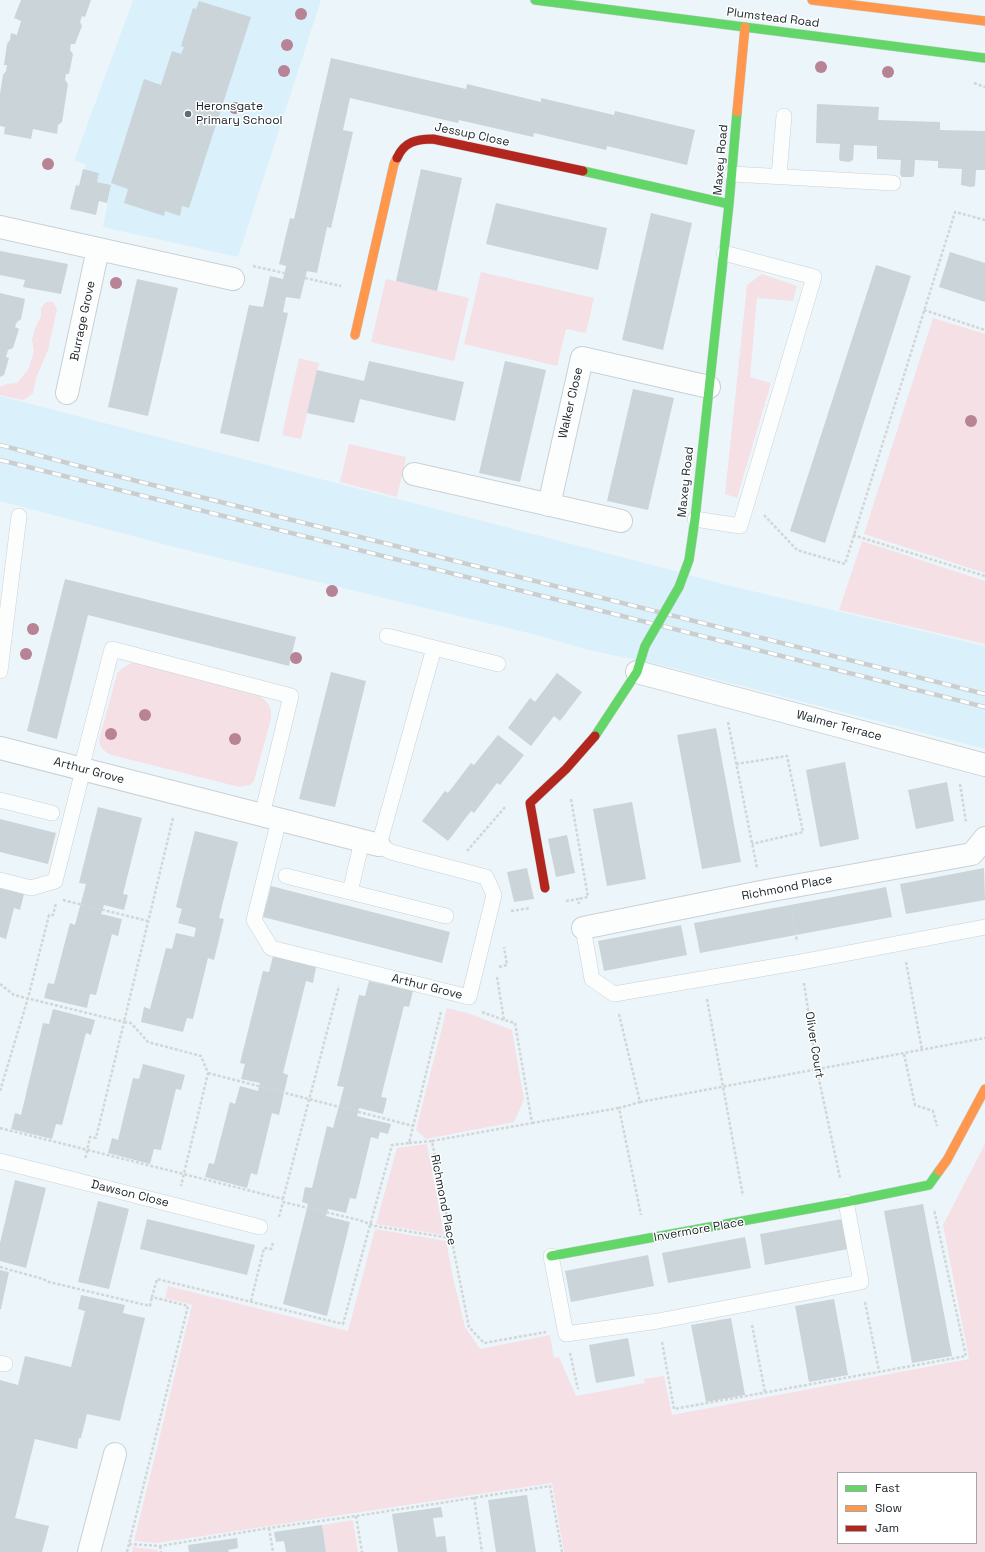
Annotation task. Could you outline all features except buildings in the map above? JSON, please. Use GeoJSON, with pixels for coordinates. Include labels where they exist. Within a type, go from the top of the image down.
{"type":"FeatureCollection","features":[{"type":"Feature","properties":{"kind":"street","name":"Plumstead Road"},"geometry":{"type":"LineString","coordinates":[[535,0],[985,58]]}},
{"type":"Feature","properties":{"kind":"street","name":"Plumstead Road"},"geometry":{"type":"LineString","coordinates":[[812,0],[985,21]]}},
{"type":"Feature","properties":{"kind":"street","name":"Maxey Road"},"geometry":{"type":"LineString","coordinates":[[530,803],[566,769],[596,735],[637,672],[645,646],[680,587],[689,560],[724,253],[745,27]]}},
{"type":"Feature","properties":{"kind":"street","name":"Jessup Close"},"geometry":{"type":"LineString","coordinates":[[355,335],[394,164],[399,152],[409,142],[424,138],[442,140],[729,204]]}},
{"type":"Feature","properties":{"kind":"street"},"geometry":{"type":"LineString","coordinates":[[0,227],[233,279]]}},
{"type":"Feature","properties":{"kind":"street","name":"Burrage Grove"},"geometry":{"type":"LineString","coordinates":[[67,393],[98,249]]}},
{"type":"Feature","properties":{"kind":"street","name":"Walker Close"},"geometry":{"type":"LineString","coordinates":[[549,505],[582,358],[709,386]]}},
{"type":"Feature","properties":{"kind":"street"},"geometry":{"type":"LineString","coordinates":[[414,474],[621,521]]}},
{"type":"Feature","properties":{"kind":"street","name":"Walmer Terrace"},"geometry":{"type":"LineString","coordinates":[[637,672],[985,765]]}},
{"type":"Feature","properties":{"kind":"street","name":"Arthur Grove"},"geometry":{"type":"LineString","coordinates":[[1,751],[371,843]]}},
{"type":"Feature","properties":{"kind":"street"},"geometry":{"type":"LineString","coordinates":[[530,803],[545,888]]}},
{"type":"Feature","properties":{"kind":"street","name":"Richmond Place"},"geometry":{"type":"LineString","coordinates":[[583,928],[788,887],[978,846]]}},
{"type":"Feature","properties":{"kind":"street"},"geometry":{"type":"LineString","coordinates":[[929,1185],[947,1160],[985,1089]]}},
{"type":"Feature","properties":{"kind":"street","name":"Invermore Place"},"geometry":{"type":"LineString","coordinates":[[552,1256],[846,1202],[929,1185]]}},
{"type":"Feature","properties":{"kind":"street"},"geometry":{"type":"LineString","coordinates":[[89,1552],[115,1454]]}},
{"type":"Feature","properties":{"kind":"lane"},"geometry":{"type":"LineString","coordinates":[[779,176],[784,116]]}},
{"type":"Feature","properties":{"kind":"lane"},"geometry":{"type":"LineString","coordinates":[[732,174],[893,183]]}},
{"type":"Feature","properties":{"kind":"lane"},"geometry":{"type":"LineString","coordinates":[[694,519],[740,526],[747,497],[814,277],[724,253]]}},
{"type":"Feature","properties":{"kind":"lane"},"geometry":{"type":"LineString","coordinates":[[0,671],[19,516]]}},
{"type":"Feature","properties":{"kind":"lane"},"geometry":{"type":"LineString","coordinates":[[387,636],[498,664]]}},
{"type":"Feature","properties":{"kind":"lane"},"geometry":{"type":"LineString","coordinates":[[350,892],[371,843],[434,648]]}},
{"type":"Feature","properties":{"kind":"lane"},"geometry":{"type":"LineString","coordinates":[[0,880],[31,888],[55,881],[112,649],[292,696],[270,818]]}},
{"type":"Feature","properties":{"kind":"lane"},"geometry":{"type":"LineString","coordinates":[[0,800],[52,813]]}},
{"type":"Feature","properties":{"kind":"lane","name":"Arthur Grove"},"geometry":{"type":"LineString","coordinates":[[270,818],[254,920],[271,948],[446,992],[469,996],[494,895],[486,877],[391,852],[371,843]]}},
{"type":"Feature","properties":{"kind":"lane"},"geometry":{"type":"LineString","coordinates":[[286,876],[446,916]]}},
{"type":"Feature","properties":{"kind":"lane"},"geometry":{"type":"LineString","coordinates":[[583,928],[592,979],[614,994],[800,962],[985,926]]}},
{"type":"Feature","properties":{"kind":"lane","name":"Dawson Close"},"geometry":{"type":"LineString","coordinates":[[0,1161],[260,1227]]}},
{"type":"Feature","properties":{"kind":"lane"},"geometry":{"type":"LineString","coordinates":[[552,1256],[566,1334],[658,1321],[748,1305],[861,1282],[846,1202]]}},
{"type":"Feature","properties":{"kind":"path"},"geometry":{"type":"LineString","coordinates":[[747,497],[797,550],[844,564],[955,212],[985,220]]}},
{"type":"Feature","properties":{"kind":"path"},"geometry":{"type":"LineString","coordinates":[[305,278],[365,291]]}},
{"type":"Feature","properties":{"kind":"path"},"geometry":{"type":"LineString","coordinates":[[924,310],[985,330]]}},
{"type":"Feature","properties":{"kind":"path"},"geometry":{"type":"LineString","coordinates":[[853,535],[985,576]]}},
{"type":"Feature","properties":{"kind":"path"},"geometry":{"type":"LineString","coordinates":[[723,695],[761,892]]}},
{"type":"Feature","properties":{"kind":"path"},"geometry":{"type":"LineString","coordinates":[[736,764],[787,756],[802,832],[752,844]]}},
{"type":"Feature","properties":{"kind":"path"},"geometry":{"type":"LineString","coordinates":[[956,757],[978,846]]}},
{"type":"Feature","properties":{"kind":"path"},"geometry":{"type":"LineString","coordinates":[[564,902],[588,897],[566,769]]}},
{"type":"Feature","properties":{"kind":"path"},"geometry":{"type":"LineString","coordinates":[[79,1181],[90,1137],[96,1138],[178,794]]}},
{"type":"Feature","properties":{"kind":"path"},"geometry":{"type":"LineString","coordinates":[[462,870],[467,851],[514,798],[530,803]]}},
{"type":"Feature","properties":{"kind":"path","name":"Oliver Court"},"geometry":{"type":"LineString","coordinates":[[788,887],[817,1070],[846,1202]]}},
{"type":"Feature","properties":{"kind":"path"},"geometry":{"type":"LineString","coordinates":[[0,1091],[28,998],[49,915],[53,916],[57,898],[148,921]]}},
{"type":"Feature","properties":{"kind":"path"},"geometry":{"type":"LineString","coordinates":[[578,899],[583,928]]}},
{"type":"Feature","properties":{"kind":"path"},"geometry":{"type":"LineString","coordinates":[[504,912],[534,907]]}},
{"type":"Feature","properties":{"kind":"path"},"geometry":{"type":"LineString","coordinates":[[902,942],[922,1050]]}},
{"type":"Feature","properties":{"kind":"path"},"geometry":{"type":"LineString","coordinates":[[495,967],[507,965],[503,944]]}},
{"type":"Feature","properties":{"kind":"path"},"geometry":{"type":"LineString","coordinates":[[278,1222],[344,966]]}},
{"type":"Feature","properties":{"kind":"path"},"geometry":{"type":"LineString","coordinates":[[497,975],[504,1020],[515,1024],[532,1123]]}},
{"type":"Feature","properties":{"kind":"path"},"geometry":{"type":"LineString","coordinates":[[704,978],[747,1220]]}},
{"type":"Feature","properties":{"kind":"path"},"geometry":{"type":"LineString","coordinates":[[0,984],[14,994],[131,1023],[148,1042],[201,1056],[208,1073],[176,1206]]}},
{"type":"Feature","properties":{"kind":"path"},"geometry":{"type":"LineString","coordinates":[[409,1143],[446,992]]}},
{"type":"Feature","properties":{"kind":"path"},"geometry":{"type":"LineString","coordinates":[[614,994],[640,1102]]}},
{"type":"Feature","properties":{"kind":"path"},"geometry":{"type":"LineString","coordinates":[[646,1239],[619,1108],[640,1102],[985,1038]]}},
{"type":"Feature","properties":{"kind":"path"},"geometry":{"type":"LineString","coordinates":[[904,1054],[915,1105],[933,1111],[947,1160]]}},
{"type":"Feature","properties":{"kind":"path"},"geometry":{"type":"LineString","coordinates":[[208,1073],[413,1126]]}},
{"type":"Feature","properties":{"kind":"path","name":"Richmond Place"},"geometry":{"type":"LineString","coordinates":[[566,1334],[551,1331],[484,1343],[469,1327],[450,1238],[432,1141],[619,1108]]}},
{"type":"Feature","properties":{"kind":"path"},"geometry":{"type":"LineString","coordinates":[[0,1128],[283,1200],[359,1220],[370,1225],[450,1238]]}},
{"type":"Feature","properties":{"kind":"path"},"geometry":{"type":"LineString","coordinates":[[0,1267],[50,1282],[150,1306],[157,1279],[343,1324],[392,1145],[432,1141]]}},
{"type":"Feature","properties":{"kind":"path"},"geometry":{"type":"LineString","coordinates":[[658,1321],[674,1409],[966,1356],[929,1185]]}},
{"type":"Feature","properties":{"kind":"path"},"geometry":{"type":"LineString","coordinates":[[251,1301],[264,1248],[271,1249],[275,1236]]}},
{"type":"Feature","properties":{"kind":"path"},"geometry":{"type":"LineString","coordinates":[[861,1282],[879,1371]]}},
{"type":"Feature","properties":{"kind":"path"},"geometry":{"type":"LineString","coordinates":[[127,1552],[188,1306],[152,1297]]}},
{"type":"Feature","properties":{"kind":"path"},"geometry":{"type":"LineString","coordinates":[[748,1305],[765,1392]]}},
{"type":"Feature","properties":{"kind":"path"},"geometry":{"type":"LineString","coordinates":[[566,1334],[578,1389]]}},
{"type":"Feature","properties":{"kind":"path"},"geometry":{"type":"LineString","coordinates":[[129,1544],[160,1546],[269,1528],[550,1486],[562,1552]]}},
{"type":"Feature","properties":{"kind":"path"},"geometry":{"type":"LineString","coordinates":[[474,1497],[482,1552]]}},
{"type":"Feature","properties":{"kind":"path"},"geometry":{"type":"LineString","coordinates":[[356,1516],[362,1552]]}},
{"type":"Feature","properties":{"kind":"path"},"geometry":{"type":"LineString","coordinates":[[269,1528],[273,1552]]}},
{"type":"Feature","properties":{"kind":"path"},"geometry":{"type":"LineString","coordinates":[[160,1546],[161,1552]]}},
{"type":"Feature","properties":{"kind":"shaded area","name":"Heronsgate Primary School"},"geometry":{"type":"Polygon","coordinates":[[[133,0],[321,0],[238,257],[103,227],[111,185],[97,182],[99,173],[85,170],[86,164],[74,161],[133,0]]]}},
{"type":"Feature","properties":{"kind":"shaded area"},"geometry":{"type":"Polygon","coordinates":[[[481,272],[594,298],[586,333],[566,329],[557,366],[464,344],[481,272]]]}},
{"type":"Feature","properties":{"kind":"shaded area"},"geometry":{"type":"Polygon","coordinates":[[[762,274],[797,286],[793,301],[757,298],[750,377],[771,383],[737,498],[725,494],[747,285],[762,274]]]}},
{"type":"Feature","properties":{"kind":"shaded area"},"geometry":{"type":"Polygon","coordinates":[[[386,279],[469,298],[454,361],[371,342],[386,279]]]}},
{"type":"Feature","properties":{"kind":"shaded area"},"geometry":{"type":"Polygon","coordinates":[[[46,302],[53,302],[57,309],[48,350],[36,378],[33,393],[22,400],[0,395],[0,387],[6,384],[17,383],[28,370],[34,351],[32,340],[36,326],[41,317],[41,308],[46,302]]]}},
{"type":"Feature","properties":{"kind":"shaded area"},"geometry":{"type":"Polygon","coordinates":[[[933,318],[985,334],[985,573],[864,534],[933,318]]]}},
{"type":"Feature","properties":{"kind":"shaded area"},"geometry":{"type":"Polygon","coordinates":[[[299,358],[319,363],[301,439],[282,435],[299,358]]]}},
{"type":"Feature","properties":{"kind":"shaded area"},"geometry":{"type":"Polygon","coordinates":[[[0,396],[714,582],[985,646],[985,749],[665,666],[589,650],[537,635],[182,549],[0,501],[0,396]]]}},
{"type":"Feature","properties":{"kind":"shaded area"},"geometry":{"type":"Polygon","coordinates":[[[349,444],[406,457],[397,497],[340,482],[349,444]]]}},
{"type":"Feature","properties":{"kind":"shaded area"},"geometry":{"type":"Polygon","coordinates":[[[862,541],[985,581],[985,644],[839,610],[862,541]]]}},
{"type":"Feature","properties":{"kind":"shaded area"},"geometry":{"type":"Polygon","coordinates":[[[136,662],[258,695],[267,702],[271,711],[271,719],[254,781],[250,785],[239,787],[111,755],[104,751],[99,740],[117,674],[125,666],[136,662]]]}},
{"type":"Feature","properties":{"kind":"shaded area"},"geometry":{"type":"Polygon","coordinates":[[[447,1008],[470,1014],[512,1030],[524,1100],[514,1122],[426,1139],[416,1130],[447,1008]]]}},
{"type":"Feature","properties":{"kind":"shaded area"},"geometry":{"type":"Polygon","coordinates":[[[427,1144],[444,1235],[376,1224],[397,1148],[427,1144]]]}},
{"type":"Feature","properties":{"kind":"shaded area"},"geometry":{"type":"Polygon","coordinates":[[[985,1144],[985,1552],[564,1552],[552,1483],[157,1543],[134,1541],[192,1305],[165,1298],[168,1286],[348,1331],[375,1229],[446,1241],[465,1327],[480,1349],[550,1335],[554,1358],[559,1357],[576,1396],[645,1383],[644,1379],[664,1376],[672,1415],[969,1359],[943,1225],[985,1144]]]}},
{"type":"Feature","properties":{"kind":"shaded area"},"geometry":{"type":"Polygon","coordinates":[[[353,1520],[358,1552],[326,1552],[322,1525],[353,1520]]]}},
{"type":"Feature","properties":{"kind":"shaded area"},"geometry":{"type":"Polygon","coordinates":[[[133,1547],[158,1550],[158,1552],[132,1552],[133,1547]]]}},
{"type":"Feature","properties":{"kind":"railway"},"geometry":{"type":"LineString","coordinates":[[0,445],[105,473],[985,694]]}},
{"type":"Feature","properties":{"kind":"railway"},"geometry":{"type":"LineString","coordinates":[[0,460],[985,707]]}},
{"type":"Feature","properties":{"kind":"traffic: fast"},"geometry":{"type":"LineString","coordinates":[[535,0],[985,58]]}},
{"type":"Feature","properties":{"kind":"traffic: fast"},"geometry":{"type":"LineString","coordinates":[[679,587],[689,560],[695,519],[729,204],[737,112]]}},
{"type":"Feature","properties":{"kind":"traffic: fast"},"geometry":{"type":"LineString","coordinates":[[583,171],[729,204]]}},
{"type":"Feature","properties":{"kind":"traffic: fast"},"geometry":{"type":"LineString","coordinates":[[645,646],[679,587]]}},
{"type":"Feature","properties":{"kind":"traffic: fast"},"geometry":{"type":"LineString","coordinates":[[595,736],[637,672],[645,646]]}},
{"type":"Feature","properties":{"kind":"traffic: fast"},"geometry":{"type":"LineString","coordinates":[[551,1256],[846,1202],[929,1185],[939,1171]]}},
{"type":"Feature","properties":{"kind":"traffic: slow"},"geometry":{"type":"LineString","coordinates":[[812,0],[985,21]]}},
{"type":"Feature","properties":{"kind":"traffic: slow"},"geometry":{"type":"LineString","coordinates":[[737,112],[745,27]]}},
{"type":"Feature","properties":{"kind":"traffic: slow"},"geometry":{"type":"LineString","coordinates":[[355,335],[394,164],[397,158]]}},
{"type":"Feature","properties":{"kind":"traffic: slow"},"geometry":{"type":"LineString","coordinates":[[939,1171],[947,1160],[985,1089]]}},
{"type":"Feature","properties":{"kind":"traffic: jam"},"geometry":{"type":"LineString","coordinates":[[397,158],[403,148],[411,142],[433,139],[583,171]]}},
{"type":"Feature","properties":{"kind":"traffic: jam"},"geometry":{"type":"LineString","coordinates":[[545,888],[530,803],[566,769],[595,736]]}},
{"type":"Feature","properties":{"kind":"place","name":"Heronsgate Primary School"},"geometry":{"type":"Point","coordinates":[188,114]}}]}
